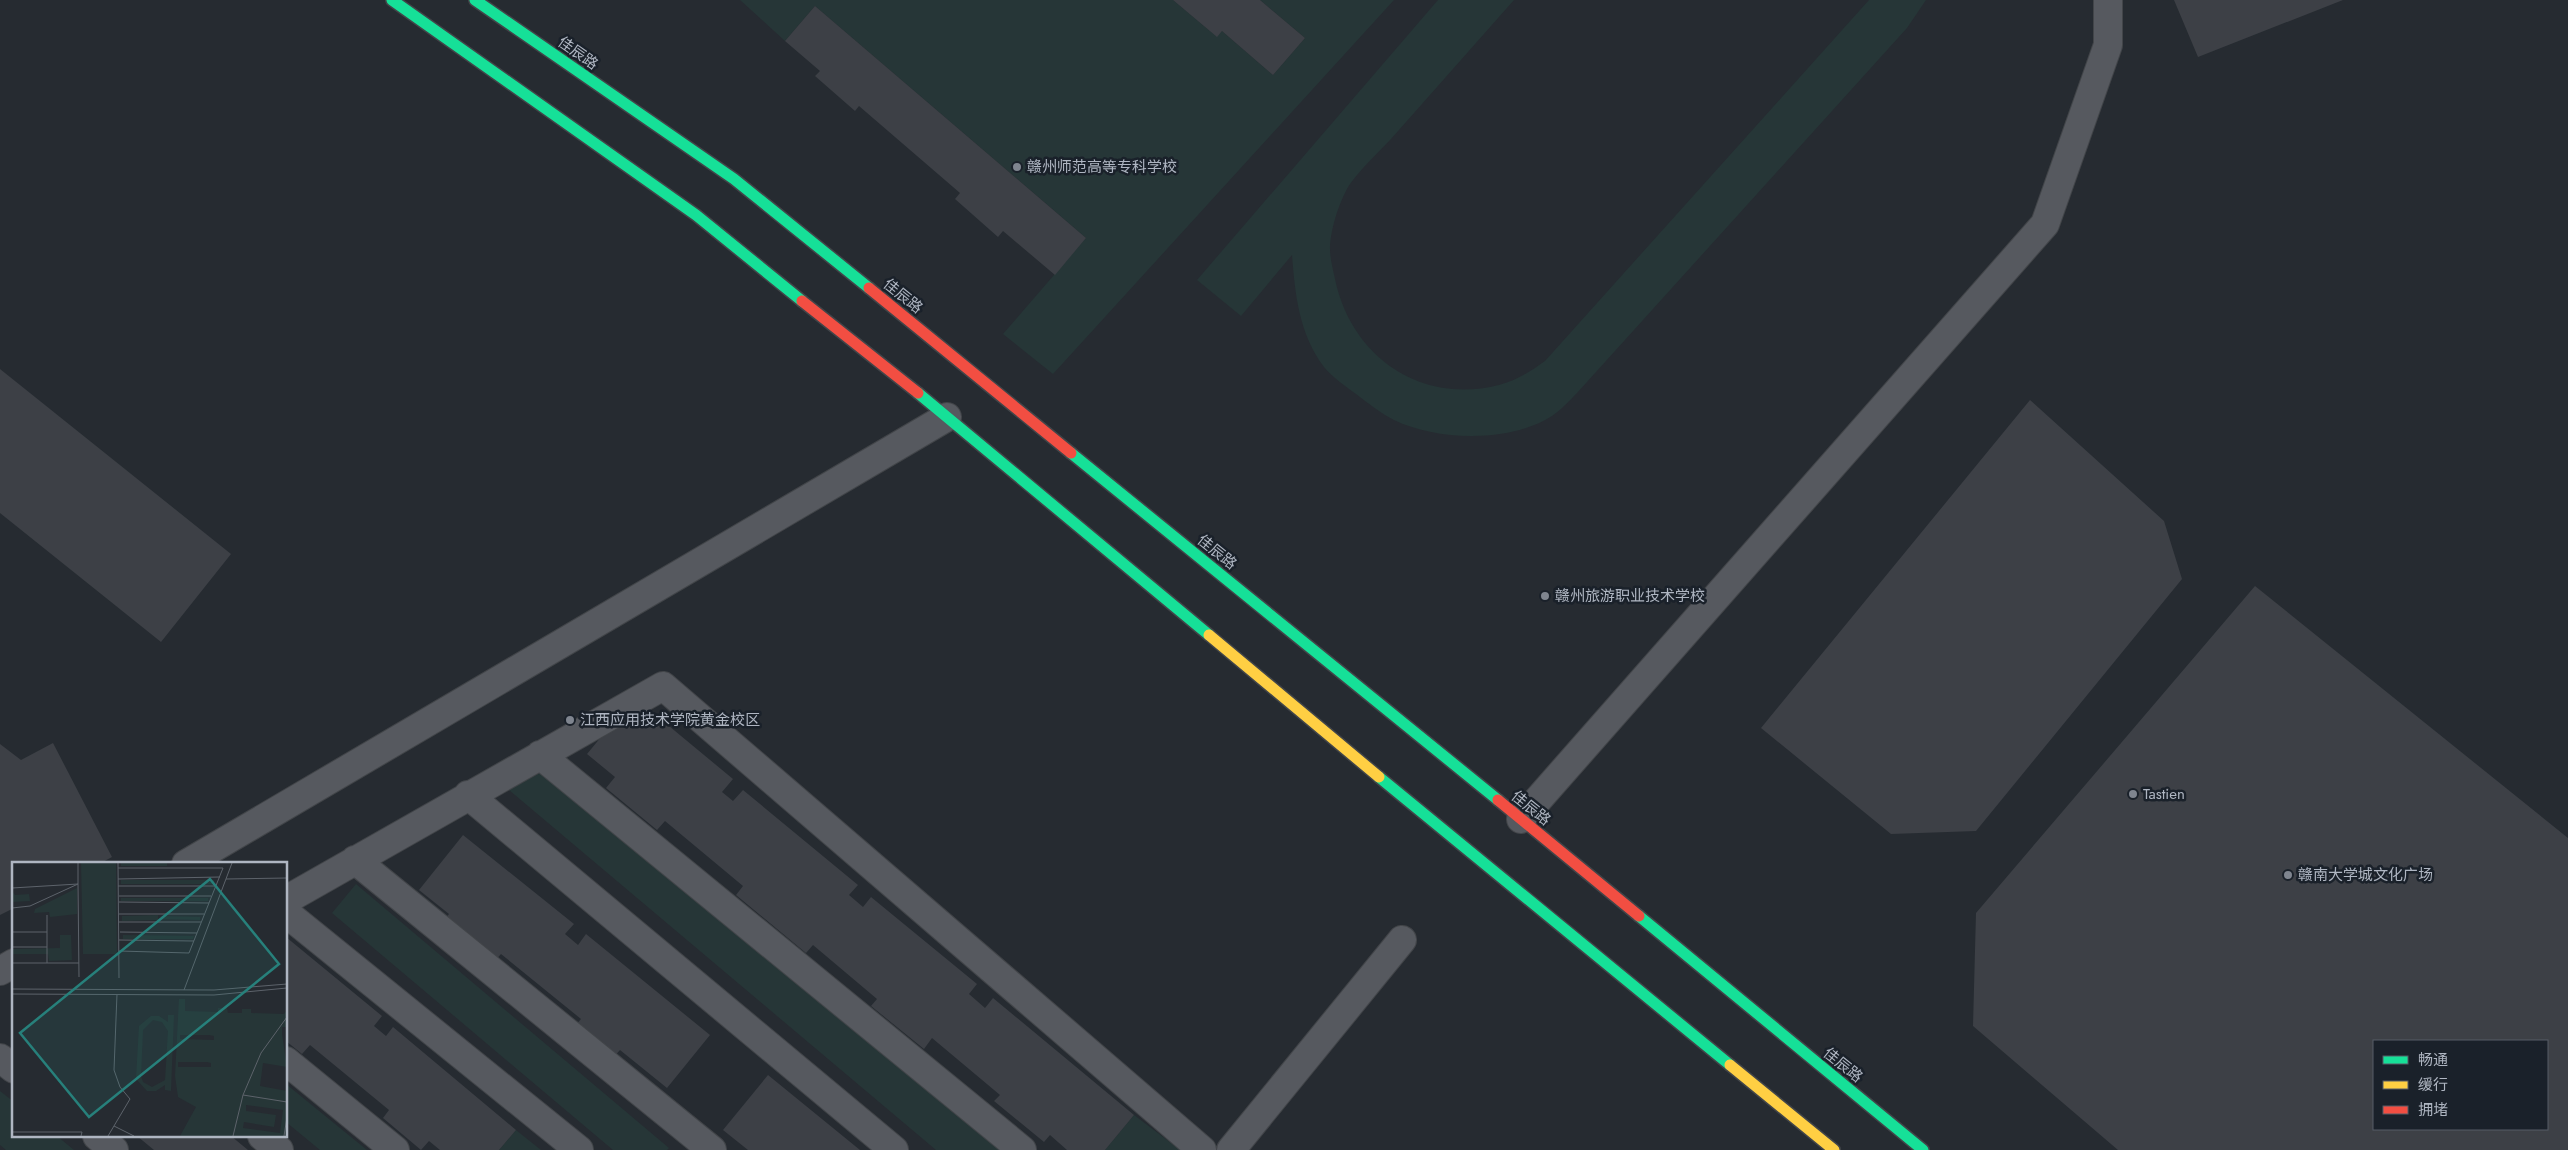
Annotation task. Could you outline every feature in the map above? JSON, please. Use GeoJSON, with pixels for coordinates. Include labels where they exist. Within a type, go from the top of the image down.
{"type":"FeatureCollection","features":[{"type":"Feature","properties":{"kind":"main road"},"geometry":{"type":"LineString","coordinates":[[392,0],[696,215],[947,417],[1472,855],[1834,1150]]}},
{"type":"Feature","properties":{"kind":"main road","name":"佳辰路"},"geometry":{"type":"LineString","coordinates":[[475,0],[734,179],[1923,1150]]}},
{"type":"Feature","properties":{"kind":"street"},"geometry":{"type":"LineString","coordinates":[[1521,820],[2045,224],[2108,45],[2108,0]]}},
{"type":"Feature","properties":{"kind":"street"},"geometry":{"type":"LineString","coordinates":[[189,862],[947,417]]}},
{"type":"Feature","properties":{"kind":"street"},"geometry":{"type":"LineString","coordinates":[[288,899],[663,686],[1202,1150]]}},
{"type":"Feature","properties":{"kind":"street"},"geometry":{"type":"LineString","coordinates":[[540,755],[1022,1150]]}},
{"type":"Feature","properties":{"kind":"street"},"geometry":{"type":"LineString","coordinates":[[468,795],[894,1150]]}},
{"type":"Feature","properties":{"kind":"street"},"geometry":{"type":"LineString","coordinates":[[355,860],[712,1150]]}},
{"type":"Feature","properties":{"kind":"street"},"geometry":{"type":"LineString","coordinates":[[288,915],[579,1150]]}},
{"type":"Feature","properties":{"kind":"street"},"geometry":{"type":"LineString","coordinates":[[1231,1150],[1402,940]]}},
{"type":"Feature","properties":{"kind":"street"},"geometry":{"type":"LineString","coordinates":[[0,971],[12,965]]}},
{"type":"Feature","properties":{"kind":"street"},"geometry":{"type":"LineString","coordinates":[[0,1052],[12,1046]]}},
{"type":"Feature","properties":{"kind":"street"},"geometry":{"type":"LineString","coordinates":[[0,1058],[12,1067]]}},
{"type":"Feature","properties":{"kind":"street"},"geometry":{"type":"LineString","coordinates":[[288,1063],[395,1150]]}},
{"type":"Feature","properties":{"kind":"street"},"geometry":{"type":"LineString","coordinates":[[99,1138],[114,1150]]}},
{"type":"Feature","properties":{"kind":"street"},"geometry":{"type":"LineString","coordinates":[[264,1138],[279,1150]]}},
{"type":"Feature","properties":{"kind":"shaded area"},"geometry":{"type":"Polygon","coordinates":[[[740,0],[1173,0],[1216,36],[1222,31],[1273,75],[1305,38],[1260,0],[1394,0],[1053,374],[1003,334],[1086,238],[815,6],[785,41],[740,0]]]}},
{"type":"Feature","properties":{"kind":"shaded area"},"geometry":{"type":"Polygon","coordinates":[[[1438,0],[1514,0],[1349,185],[1335,219],[1331,235],[1330,253],[1343,306],[1356,331],[1373,352],[1393,368],[1417,381],[1442,388],[1470,389],[1499,385],[1511,381],[1545,361],[1869,0],[1926,0],[1907,28],[1559,411],[1535,425],[1516,431],[1495,435],[1473,436],[1431,432],[1394,420],[1343,385],[1324,367],[1309,341],[1300,313],[1292,255],[1241,316],[1197,280],[1438,0]]]}},
{"type":"Feature","properties":{"kind":"shaded area"},"geometry":{"type":"Polygon","coordinates":[[[540,773],[1001,1150],[936,1150],[509,790],[540,773]]]}},
{"type":"Feature","properties":{"kind":"shaded area"},"geometry":{"type":"Polygon","coordinates":[[[356,884],[669,1148],[667,1150],[613,1150],[332,913],[356,884]]]}},
{"type":"Feature","properties":{"kind":"shaded area"},"geometry":{"type":"Polygon","coordinates":[[[288,1086],[367,1150],[320,1150],[288,1124],[288,1086]]]}},
{"type":"Feature","properties":{"kind":"shaded area"},"geometry":{"type":"Polygon","coordinates":[[[0,1091],[12,1100],[12,1138],[59,1138],[74,1150],[6,1150],[0,1145],[0,1091]]]}},
{"type":"Feature","properties":{"kind":"shaded area"},"geometry":{"type":"Polygon","coordinates":[[[1134,1115],[1179,1149],[1179,1150],[1105,1150],[1134,1115]]]}},
{"type":"Feature","properties":{"kind":"shaded area"},"geometry":{"type":"Polygon","coordinates":[[[516,1130],[541,1150],[499,1150],[516,1130]]]}},
{"type":"Feature","properties":{"kind":"building"},"geometry":{"type":"Polygon","coordinates":[[[1173,0],[1260,0],[1305,38],[1273,75],[1222,31],[1217,37],[1173,0]]]}},
{"type":"Feature","properties":{"kind":"building"},"geometry":{"type":"Polygon","coordinates":[[[2174,0],[2343,0],[2198,57],[2174,0]]]}},
{"type":"Feature","properties":{"kind":"building"},"geometry":{"type":"Polygon","coordinates":[[[815,6],[1086,238],[1055,275],[1003,231],[998,237],[955,199],[960,193],[859,106],[855,111],[815,76],[820,71],[785,41],[815,6]]]}},
{"type":"Feature","properties":{"kind":"building"},"geometry":{"type":"Polygon","coordinates":[[[0,369],[231,554],[161,642],[0,513],[0,369]]]}},
{"type":"Feature","properties":{"kind":"building"},"geometry":{"type":"Polygon","coordinates":[[[2030,400],[2164,521],[2182,579],[1976,831],[1891,834],[1761,728],[2030,400]]]}},
{"type":"Feature","properties":{"kind":"building","name":"赣南大学城文化广场"},"geometry":{"type":"Polygon","coordinates":[[[2255,586],[2568,838],[2568,1150],[2118,1150],[1973,1026],[1976,913],[2255,586]]]}},
{"type":"Feature","properties":{"kind":"building"},"geometry":{"type":"Polygon","coordinates":[[[634,697],[733,779],[722,792],[733,801],[743,790],[858,885],[849,895],[863,907],[871,897],[977,984],[969,994],[985,1008],[993,998],[1134,1115],[1105,1150],[1067,1150],[1050,1135],[1044,1142],[994,1101],[1000,1095],[932,1038],[924,1049],[871,1006],[877,999],[813,945],[806,953],[736,895],[743,886],[665,821],[657,830],[606,788],[615,777],[587,754],[634,697]]]}},
{"type":"Feature","properties":{"kind":"building"},"geometry":{"type":"Polygon","coordinates":[[[53,743],[112,857],[103,862],[12,862],[12,909],[0,915],[0,744],[21,760],[53,743]]]}},
{"type":"Feature","properties":{"kind":"building"},"geometry":{"type":"Polygon","coordinates":[[[463,835],[574,924],[565,934],[578,945],[586,934],[710,1035],[667,1088],[620,1050],[612,1059],[574,1027],[581,1019],[501,954],[494,962],[443,921],[449,914],[419,890],[463,835]]]}},
{"type":"Feature","properties":{"kind":"building"},"geometry":{"type":"Polygon","coordinates":[[[288,939],[382,1016],[374,1026],[386,1036],[393,1027],[516,1130],[499,1150],[440,1150],[429,1141],[421,1150],[383,1118],[389,1110],[310,1045],[302,1054],[288,1043],[288,939]]]}},
{"type":"Feature","properties":{"kind":"building"},"geometry":{"type":"Polygon","coordinates":[[[768,1075],[860,1150],[748,1150],[723,1130],[768,1075]]]}},
{"type":"Feature","properties":{"kind":"building"},"geometry":{"type":"Polygon","coordinates":[[[139,1138],[233,1138],[248,1150],[154,1150],[139,1138]]]}},
{"type":"Feature","properties":{"kind":"traffic: fast"},"geometry":{"type":"LineString","coordinates":[[392,0],[696,215],[802,301]]}},
{"type":"Feature","properties":{"kind":"traffic: fast"},"geometry":{"type":"LineString","coordinates":[[475,0],[734,179],[869,288]]}},
{"type":"Feature","properties":{"kind":"traffic: fast"},"geometry":{"type":"LineString","coordinates":[[918,393],[1209,635]]}},
{"type":"Feature","properties":{"kind":"traffic: fast"},"geometry":{"type":"LineString","coordinates":[[1071,453],[1498,800]]}},
{"type":"Feature","properties":{"kind":"traffic: fast"},"geometry":{"type":"LineString","coordinates":[[1379,777],[1730,1065]]}},
{"type":"Feature","properties":{"kind":"traffic: fast"},"geometry":{"type":"LineString","coordinates":[[1639,916],[1923,1150]]}},
{"type":"Feature","properties":{"kind":"traffic: slow"},"geometry":{"type":"LineString","coordinates":[[1209,635],[1379,777]]}},
{"type":"Feature","properties":{"kind":"traffic: slow"},"geometry":{"type":"LineString","coordinates":[[1730,1065],[1834,1150]]}},
{"type":"Feature","properties":{"kind":"traffic: jam"},"geometry":{"type":"LineString","coordinates":[[869,288],[1071,453]]}},
{"type":"Feature","properties":{"kind":"traffic: jam"},"geometry":{"type":"LineString","coordinates":[[802,301],[918,393]]}},
{"type":"Feature","properties":{"kind":"traffic: jam"},"geometry":{"type":"LineString","coordinates":[[1498,800],[1639,916]]}},
{"type":"Feature","properties":{"kind":"place","name":"赣州师范高等专科学校"},"geometry":{"type":"Point","coordinates":[1017,167]}},
{"type":"Feature","properties":{"kind":"place","name":"赣州旅游职业技术学校"},"geometry":{"type":"Point","coordinates":[1545,596]}},
{"type":"Feature","properties":{"kind":"place","name":"江西应用技术学院黄金校区"},"geometry":{"type":"Point","coordinates":[570,720]}},
{"type":"Feature","properties":{"kind":"place","name":"Tastien"},"geometry":{"type":"Point","coordinates":[2133,794]}},
{"type":"Feature","properties":{"kind":"place","name":"赣南大学城文化广场"},"geometry":{"type":"Point","coordinates":[2288,875]}}]}
